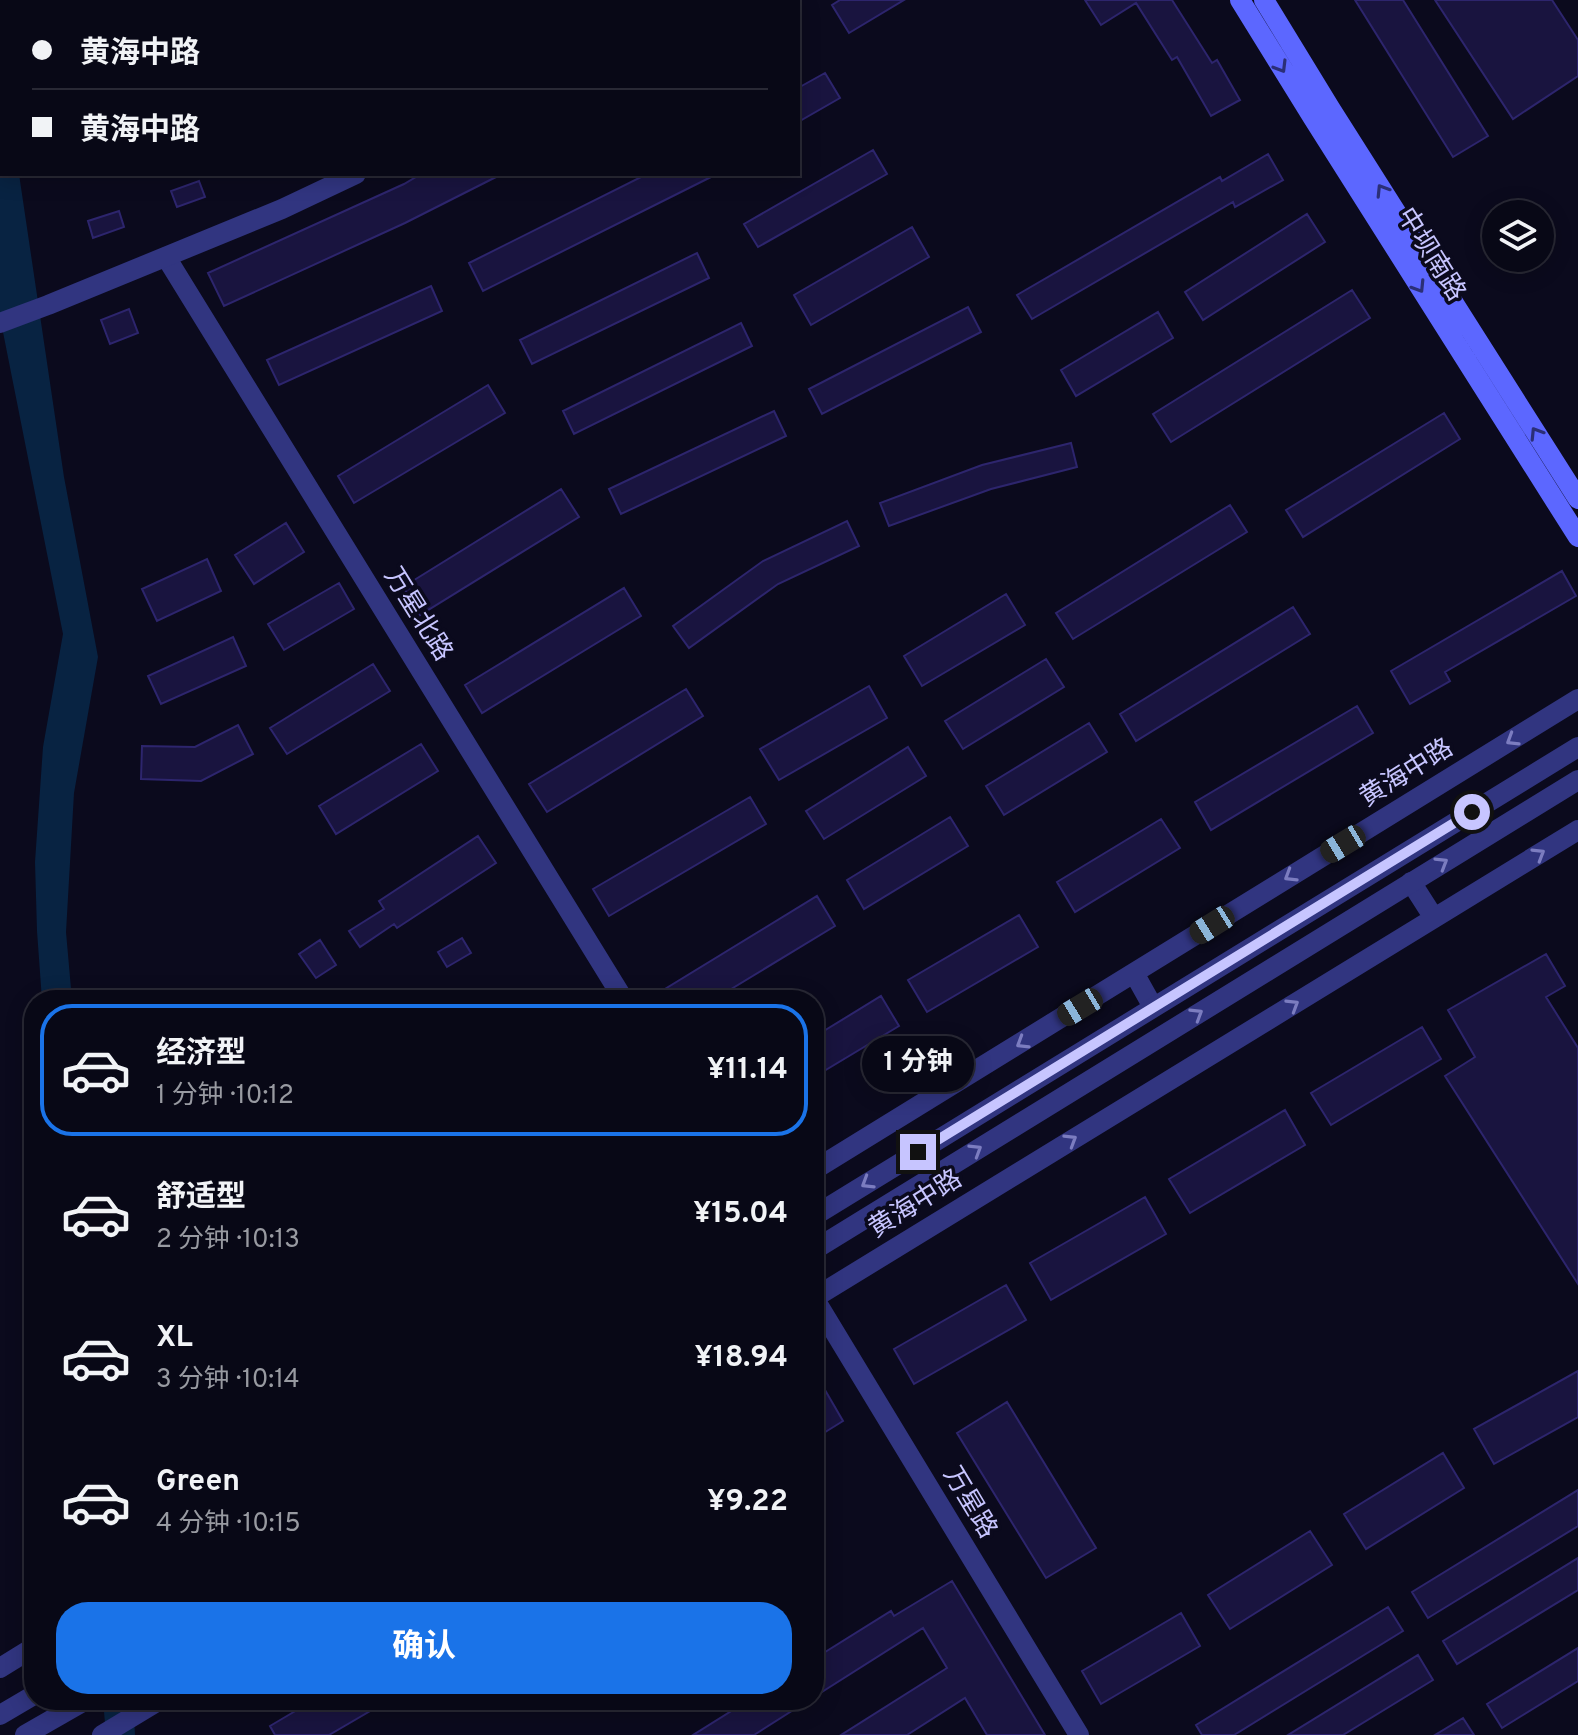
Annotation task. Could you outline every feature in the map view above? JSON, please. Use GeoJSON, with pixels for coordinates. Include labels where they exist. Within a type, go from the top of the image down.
{"type":"FeatureCollection","features":[{"type":"Feature","properties":{"kind":"main road","name":"中坝南路"},"geometry":{"type":"LineString","coordinates":[[1240,0],[1578,537]]}},
{"type":"Feature","properties":{"kind":"main road","name":"中坝南路"},"geometry":{"type":"LineString","coordinates":[[1264,0],[1578,499]]}},
{"type":"Feature","properties":{"kind":"street"},"geometry":{"type":"LineString","coordinates":[[0,323],[282,209],[352,176]]}},
{"type":"Feature","properties":{"kind":"street","name":"万星北路"},"geometry":{"type":"LineString","coordinates":[[166,257],[618,990]]}},
{"type":"Feature","properties":{"kind":"street","name":"黄海中路"},"geometry":{"type":"LineString","coordinates":[[824,1164],[1578,699]]}},
{"type":"Feature","properties":{"kind":"street","name":"黄海中路"},"geometry":{"type":"LineString","coordinates":[[824,1210],[1578,747]]}},
{"type":"Feature","properties":{"kind":"street","name":"黄海中路"},"geometry":{"type":"LineString","coordinates":[[824,1244],[1578,780]]}},
{"type":"Feature","properties":{"kind":"street","name":"黄海中路"},"geometry":{"type":"LineString","coordinates":[[824,1292],[1578,830]]}},
{"type":"Feature","properties":{"kind":"street"},"geometry":{"type":"LineString","coordinates":[[1411,882],[1434,918]]}},
{"type":"Feature","properties":{"kind":"street"},"geometry":{"type":"LineString","coordinates":[[1134,973],[1153,1007]]}},
{"type":"Feature","properties":{"kind":"street","name":"万星路"},"geometry":{"type":"LineString","coordinates":[[824,1314],[1079,1735]]}},
{"type":"Feature","properties":{"kind":"street"},"geometry":{"type":"LineString","coordinates":[[0,1668],[24,1653]]}},
{"type":"Feature","properties":{"kind":"street"},"geometry":{"type":"LineString","coordinates":[[0,1715],[24,1701]]}},
{"type":"Feature","properties":{"kind":"street"},"geometry":{"type":"LineString","coordinates":[[25,1735],[69,1710]]}},
{"type":"Feature","properties":{"kind":"street"},"geometry":{"type":"LineString","coordinates":[[102,1735],[143,1710]]}},
{"type":"Feature","properties":{"kind":"water"},"geometry":{"type":"Polygon","coordinates":[[[0,176],[19,176],[64,477],[98,657],[74,793],[66,932],[71,990],[41,990],[35,862],[43,747],[63,634],[0,317],[0,176]]]}},
{"type":"Feature","properties":{"kind":"water"},"geometry":{"type":"Polygon","coordinates":[[[104,1710],[134,1710],[135,1735],[106,1735],[104,1710]]]}},
{"type":"Feature","properties":{"kind":"building"},"geometry":{"type":"Polygon","coordinates":[[[840,0],[904,0],[849,33],[832,5],[840,0]]]}},
{"type":"Feature","properties":{"kind":"building"},"geometry":{"type":"Polygon","coordinates":[[[1085,0],[1172,0],[1212,63],[1217,60],[1240,100],[1211,116],[1177,57],[1172,60],[1136,3],[1101,25],[1085,0]]]}},
{"type":"Feature","properties":{"kind":"building"},"geometry":{"type":"Polygon","coordinates":[[[1355,0],[1403,0],[1488,136],[1453,157],[1355,0]]]}},
{"type":"Feature","properties":{"kind":"building"},"geometry":{"type":"Polygon","coordinates":[[[1435,0],[1552,0],[1578,40],[1578,76],[1513,119],[1435,0]]]}},
{"type":"Feature","properties":{"kind":"building"},"geometry":{"type":"Polygon","coordinates":[[[825,73],[840,98],[800,121],[800,87],[825,73]]]}},
{"type":"Feature","properties":{"kind":"building"},"geometry":{"type":"Polygon","coordinates":[[[873,150],[887,174],[758,247],[744,224],[873,150]]]}},
{"type":"Feature","properties":{"kind":"building"},"geometry":{"type":"Polygon","coordinates":[[[1268,154],[1283,180],[1235,207],[1233,202],[1032,319],[1017,295],[1220,177],[1222,181],[1268,154]]]}},
{"type":"Feature","properties":{"kind":"building"},"geometry":{"type":"Polygon","coordinates":[[[418,176],[498,176],[405,223],[224,306],[208,273],[418,176]]]}},
{"type":"Feature","properties":{"kind":"building"},"geometry":{"type":"Polygon","coordinates":[[[643,176],[713,176],[483,291],[469,263],[643,176]]]}},
{"type":"Feature","properties":{"kind":"building"},"geometry":{"type":"Polygon","coordinates":[[[199,181],[205,197],[177,207],[171,191],[199,181]]]}},
{"type":"Feature","properties":{"kind":"building"},"geometry":{"type":"Polygon","coordinates":[[[119,211],[124,227],[93,238],[88,221],[119,211]]]}},
{"type":"Feature","properties":{"kind":"building"},"geometry":{"type":"Polygon","coordinates":[[[1307,214],[1325,242],[1203,320],[1185,292],[1307,214]]]}},
{"type":"Feature","properties":{"kind":"building"},"geometry":{"type":"Polygon","coordinates":[[[912,227],[929,257],[811,325],[794,295],[912,227]]]}},
{"type":"Feature","properties":{"kind":"building"},"geometry":{"type":"Polygon","coordinates":[[[697,253],[709,278],[532,364],[520,340],[697,253]]]}},
{"type":"Feature","properties":{"kind":"building"},"geometry":{"type":"Polygon","coordinates":[[[431,286],[442,311],[279,385],[267,360],[431,286]]]}},
{"type":"Feature","properties":{"kind":"building"},"geometry":{"type":"Polygon","coordinates":[[[1352,290],[1370,318],[1171,442],[1153,414],[1352,290]]]}},
{"type":"Feature","properties":{"kind":"building"},"geometry":{"type":"Polygon","coordinates":[[[968,307],[981,332],[822,414],[809,389],[968,307]]]}},
{"type":"Feature","properties":{"kind":"building"},"geometry":{"type":"Polygon","coordinates":[[[129,309],[138,333],[110,344],[101,320],[129,309]]]}},
{"type":"Feature","properties":{"kind":"building"},"geometry":{"type":"Polygon","coordinates":[[[1158,312],[1173,338],[1076,396],[1061,370],[1158,312]]]}},
{"type":"Feature","properties":{"kind":"building"},"geometry":{"type":"Polygon","coordinates":[[[741,323],[752,346],[574,434],[563,411],[741,323]]]}},
{"type":"Feature","properties":{"kind":"building"},"geometry":{"type":"Polygon","coordinates":[[[488,385],[505,413],[354,503],[338,476],[488,385]]]}},
{"type":"Feature","properties":{"kind":"building"},"geometry":{"type":"Polygon","coordinates":[[[774,411],[786,436],[621,514],[609,489],[774,411]]]}},
{"type":"Feature","properties":{"kind":"building"},"geometry":{"type":"Polygon","coordinates":[[[1444,413],[1460,439],[1303,537],[1286,510],[1444,413]]]}},
{"type":"Feature","properties":{"kind":"building"},"geometry":{"type":"Polygon","coordinates":[[[1071,443],[1077,467],[991,489],[889,526],[880,503],[982,465],[1071,443]]]}},
{"type":"Feature","properties":{"kind":"building"},"geometry":{"type":"Polygon","coordinates":[[[561,489],[579,517],[420,615],[403,587],[561,489]]]}},
{"type":"Feature","properties":{"kind":"building"},"geometry":{"type":"Polygon","coordinates":[[[1230,505],[1247,532],[1073,639],[1056,613],[1230,505]]]}},
{"type":"Feature","properties":{"kind":"building"},"geometry":{"type":"Polygon","coordinates":[[[847,521],[859,546],[778,584],[689,648],[673,626],[763,561],[847,521]]]}},
{"type":"Feature","properties":{"kind":"building"},"geometry":{"type":"Polygon","coordinates":[[[286,523],[304,552],[254,584],[235,555],[286,523]]]}},
{"type":"Feature","properties":{"kind":"building"},"geometry":{"type":"Polygon","coordinates":[[[207,559],[221,591],[157,621],[142,589],[207,559]]]}},
{"type":"Feature","properties":{"kind":"building"},"geometry":{"type":"Polygon","coordinates":[[[1562,571],[1576,596],[1445,672],[1450,681],[1410,704],[1391,671],[1562,571]]]}},
{"type":"Feature","properties":{"kind":"building"},"geometry":{"type":"Polygon","coordinates":[[[339,583],[354,609],[284,650],[268,624],[339,583]]]}},
{"type":"Feature","properties":{"kind":"building"},"geometry":{"type":"Polygon","coordinates":[[[624,588],[641,616],[482,713],[465,685],[624,588]]]}},
{"type":"Feature","properties":{"kind":"building"},"geometry":{"type":"Polygon","coordinates":[[[1006,594],[1025,625],[922,686],[904,656],[1006,594]]]}},
{"type":"Feature","properties":{"kind":"building"},"geometry":{"type":"Polygon","coordinates":[[[1293,607],[1310,634],[1136,741],[1120,714],[1293,607]]]}},
{"type":"Feature","properties":{"kind":"building"},"geometry":{"type":"Polygon","coordinates":[[[233,637],[246,666],[161,704],[148,676],[233,637]]]}},
{"type":"Feature","properties":{"kind":"building"},"geometry":{"type":"Polygon","coordinates":[[[1046,659],[1064,687],[963,749],[945,721],[1046,659]]]}},
{"type":"Feature","properties":{"kind":"building"},"geometry":{"type":"Polygon","coordinates":[[[373,664],[390,691],[287,754],[270,728],[373,664]]]}},
{"type":"Feature","properties":{"kind":"building"},"geometry":{"type":"Polygon","coordinates":[[[869,686],[887,718],[779,780],[760,749],[869,686]]]}},
{"type":"Feature","properties":{"kind":"building"},"geometry":{"type":"Polygon","coordinates":[[[686,689],[703,716],[547,812],[529,784],[686,689]]]}},
{"type":"Feature","properties":{"kind":"building"},"geometry":{"type":"Polygon","coordinates":[[[1357,706],[1373,733],[1211,830],[1195,802],[1357,706]]]}},
{"type":"Feature","properties":{"kind":"building"},"geometry":{"type":"Polygon","coordinates":[[[1089,723],[1107,752],[1004,815],[986,786],[1089,723]]]}},
{"type":"Feature","properties":{"kind":"building"},"geometry":{"type":"Polygon","coordinates":[[[238,725],[253,754],[201,781],[141,779],[142,746],[195,747],[238,725]]]}},
{"type":"Feature","properties":{"kind":"building"},"geometry":{"type":"Polygon","coordinates":[[[421,744],[438,771],[336,834],[319,806],[421,744]]]}},
{"type":"Feature","properties":{"kind":"building"},"geometry":{"type":"Polygon","coordinates":[[[908,747],[926,776],[824,839],[806,811],[908,747]]]}},
{"type":"Feature","properties":{"kind":"building"},"geometry":{"type":"Polygon","coordinates":[[[750,797],[766,824],[609,916],[593,889],[750,797]]]}},
{"type":"Feature","properties":{"kind":"building"},"geometry":{"type":"Polygon","coordinates":[[[950,817],[968,846],[864,909],[847,880],[950,817]]]}},
{"type":"Feature","properties":{"kind":"building"},"geometry":{"type":"Polygon","coordinates":[[[1161,819],[1180,848],[1075,912],[1057,882],[1161,819]]]}},
{"type":"Feature","properties":{"kind":"building"},"geometry":{"type":"Polygon","coordinates":[[[478,836],[496,863],[397,928],[394,924],[360,947],[349,931],[384,909],[379,901],[478,836]]]}},
{"type":"Feature","properties":{"kind":"building"},"geometry":{"type":"Polygon","coordinates":[[[817,896],[835,926],[729,990],[663,990],[817,896]]]}},
{"type":"Feature","properties":{"kind":"building"},"geometry":{"type":"Polygon","coordinates":[[[1019,915],[1038,947],[927,1012],[908,980],[1019,915]]]}},
{"type":"Feature","properties":{"kind":"building"},"geometry":{"type":"Polygon","coordinates":[[[462,938],[471,953],[447,967],[438,952],[462,938]]]}},
{"type":"Feature","properties":{"kind":"building"},"geometry":{"type":"Polygon","coordinates":[[[320,940],[336,965],[316,978],[299,954],[320,940]]]}},
{"type":"Feature","properties":{"kind":"building"},"geometry":{"type":"Polygon","coordinates":[[[1546,954],[1565,986],[1546,997],[1578,1048],[1578,1284],[1445,1076],[1475,1057],[1448,1010],[1546,954]]]}},
{"type":"Feature","properties":{"kind":"building"},"geometry":{"type":"Polygon","coordinates":[[[881,996],[899,1026],[824,1071],[824,1031],[881,996]]]}},
{"type":"Feature","properties":{"kind":"building"},"geometry":{"type":"Polygon","coordinates":[[[1422,1027],[1441,1059],[1331,1125],[1311,1093],[1422,1027]]]}},
{"type":"Feature","properties":{"kind":"building"},"geometry":{"type":"Polygon","coordinates":[[[1285,1110],[1305,1145],[1190,1213],[1169,1179],[1285,1110]]]}},
{"type":"Feature","properties":{"kind":"building"},"geometry":{"type":"Polygon","coordinates":[[[1145,1197],[1166,1234],[1051,1300],[1030,1263],[1145,1197]]]}},
{"type":"Feature","properties":{"kind":"building"},"geometry":{"type":"Polygon","coordinates":[[[1006,1285],[1026,1320],[914,1384],[894,1349],[1006,1285]]]}},
{"type":"Feature","properties":{"kind":"building"},"geometry":{"type":"Polygon","coordinates":[[[1578,1371],[1578,1417],[1494,1464],[1474,1429],[1578,1371]]]}},
{"type":"Feature","properties":{"kind":"building"},"geometry":{"type":"Polygon","coordinates":[[[824,1391],[843,1421],[824,1433],[824,1391]]]}},
{"type":"Feature","properties":{"kind":"building"},"geometry":{"type":"Polygon","coordinates":[[[1007,1402],[1096,1548],[1046,1578],[957,1433],[1007,1402]]]}},
{"type":"Feature","properties":{"kind":"building"},"geometry":{"type":"Polygon","coordinates":[[[1443,1453],[1464,1488],[1366,1549],[1344,1514],[1443,1453]]]}},
{"type":"Feature","properties":{"kind":"building"},"geometry":{"type":"Polygon","coordinates":[[[1578,1490],[1578,1526],[1428,1618],[1412,1592],[1578,1490]]]}},
{"type":"Feature","properties":{"kind":"building"},"geometry":{"type":"Polygon","coordinates":[[[1310,1531],[1332,1565],[1230,1629],[1208,1595],[1310,1531]]]}},
{"type":"Feature","properties":{"kind":"building"},"geometry":{"type":"Polygon","coordinates":[[[1578,1558],[1578,1590],[1457,1664],[1443,1641],[1578,1558]]]}},
{"type":"Feature","properties":{"kind":"building"},"geometry":{"type":"Polygon","coordinates":[[[952,1581],[1045,1735],[987,1735],[965,1698],[907,1735],[841,1735],[947,1668],[923,1628],[824,1691],[824,1653],[891,1611],[894,1616],[952,1581]]]}},
{"type":"Feature","properties":{"kind":"building"},"geometry":{"type":"Polygon","coordinates":[[[1388,1607],[1403,1631],[1234,1735],[1202,1735],[1196,1725],[1388,1607]]]}},
{"type":"Feature","properties":{"kind":"building"},"geometry":{"type":"Polygon","coordinates":[[[1181,1613],[1200,1646],[1101,1704],[1082,1671],[1181,1613]]]}},
{"type":"Feature","properties":{"kind":"building"},"geometry":{"type":"Polygon","coordinates":[[[1578,1648],[1578,1681],[1502,1728],[1487,1704],[1578,1648]]]}},
{"type":"Feature","properties":{"kind":"building"},"geometry":{"type":"Polygon","coordinates":[[[1418,1655],[1433,1680],[1343,1735],[1288,1735],[1418,1655]]]}},
{"type":"Feature","properties":{"kind":"building"},"geometry":{"type":"Polygon","coordinates":[[[297,1710],[372,1710],[329,1735],[275,1735],[270,1726],[297,1710]]]}},
{"type":"Feature","properties":{"kind":"building"},"geometry":{"type":"Polygon","coordinates":[[[733,1710],[793,1710],[754,1735],[693,1735],[733,1710]]]}},
{"type":"Feature","properties":{"kind":"building"},"geometry":{"type":"Polygon","coordinates":[[[1463,1718],[1474,1735],[1435,1735],[1463,1718]]]}},
{"type":"Feature","properties":{"kind":"route"},"geometry":{"type":"LineString","coordinates":[[918,1152],[1472,812]]}}]}
